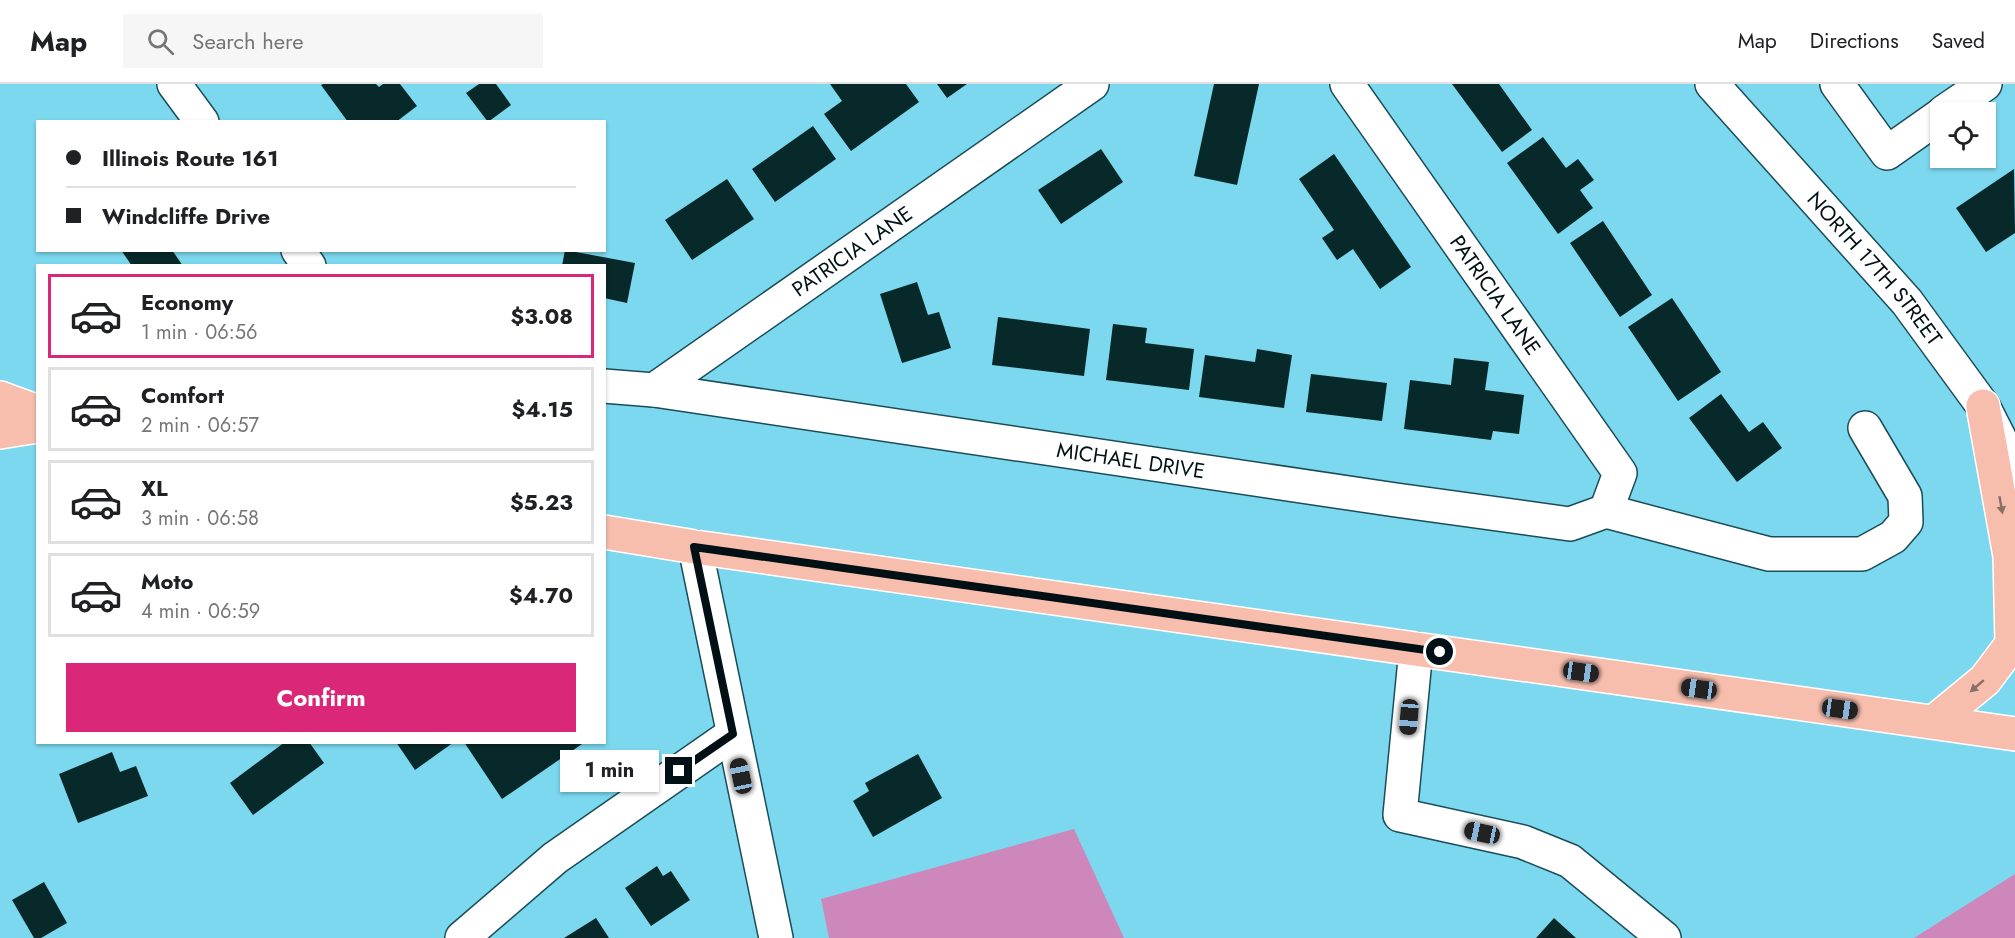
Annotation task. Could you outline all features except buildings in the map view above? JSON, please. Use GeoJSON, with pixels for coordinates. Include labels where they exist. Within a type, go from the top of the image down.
{"type":"FeatureCollection","features":[{"type":"Feature","properties":{"kind":"main road"},"geometry":{"type":"LineString","coordinates":[[0,398],[36,411]]}},
{"type":"Feature","properties":{"kind":"main road"},"geometry":{"type":"LineString","coordinates":[[1934,722],[1985,680],[2012,644],[2010,556],[1983,406]]}},
{"type":"Feature","properties":{"kind":"main road"},"geometry":{"type":"LineString","coordinates":[[0,432],[36,426]]}},
{"type":"Feature","properties":{"kind":"main road"},"geometry":{"type":"LineString","coordinates":[[606,532],[694,547],[2015,734]]}},
{"type":"Feature","properties":{"kind":"street","name":"PATRICIA LANE"},"geometry":{"type":"LineString","coordinates":[[654,390],[1092,84]]}},
{"type":"Feature","properties":{"kind":"street","name":"PATRICIA LANE"},"geometry":{"type":"LineString","coordinates":[[1347,84],[1620,473],[1606,511]]}},
{"type":"Feature","properties":{"kind":"street","name":"NORTH 17TH STREET"},"geometry":{"type":"LineString","coordinates":[[1712,84],[1907,302],[1983,406],[2015,469]]}},
{"type":"Feature","properties":{"kind":"street"},"geometry":{"type":"LineString","coordinates":[[1837,84],[1887,153],[1930,123]]}},
{"type":"Feature","properties":{"kind":"street"},"geometry":{"type":"LineString","coordinates":[[1960,102],[1985,84]]}},
{"type":"Feature","properties":{"kind":"street"},"geometry":{"type":"LineString","coordinates":[[181,86],[201,120]]}},
{"type":"Feature","properties":{"kind":"street"},"geometry":{"type":"LineString","coordinates":[[606,386],[654,390]]}},
{"type":"Feature","properties":{"kind":"street","name":"MICHAEL DRIVE"},"geometry":{"type":"LineString","coordinates":[[654,390],[1570,524],[1606,511]]}},
{"type":"Feature","properties":{"kind":"street"},"geometry":{"type":"LineString","coordinates":[[1606,511],[1769,554],[1862,554],[1893,537],[1906,522],[1905,496],[1866,428]]}},
{"type":"Feature","properties":{"kind":"street"},"geometry":{"type":"LineString","coordinates":[[694,547],[776,938]]}},
{"type":"Feature","properties":{"kind":"street"},"geometry":{"type":"LineString","coordinates":[[1416,649],[1400,815],[1523,842],[1570,861],[1664,938]]}},
{"type":"Feature","properties":{"kind":"street"},"geometry":{"type":"LineString","coordinates":[[462,938],[555,858],[733,734]]}},
{"type":"Feature","properties":{"kind":"shaded area"},"geometry":{"type":"Polygon","coordinates":[[[1074,829],[1124,938],[829,938],[821,899],[1074,829]]]}},
{"type":"Feature","properties":{"kind":"shaded area"},"geometry":{"type":"Polygon","coordinates":[[[2015,874],[2015,938],[1914,938],[2015,874]]]}},
{"type":"Feature","properties":{"kind":"route"},"geometry":{"type":"LineString","coordinates":[[679,771],[733,734],[694,547],[1440,652]]}}]}
